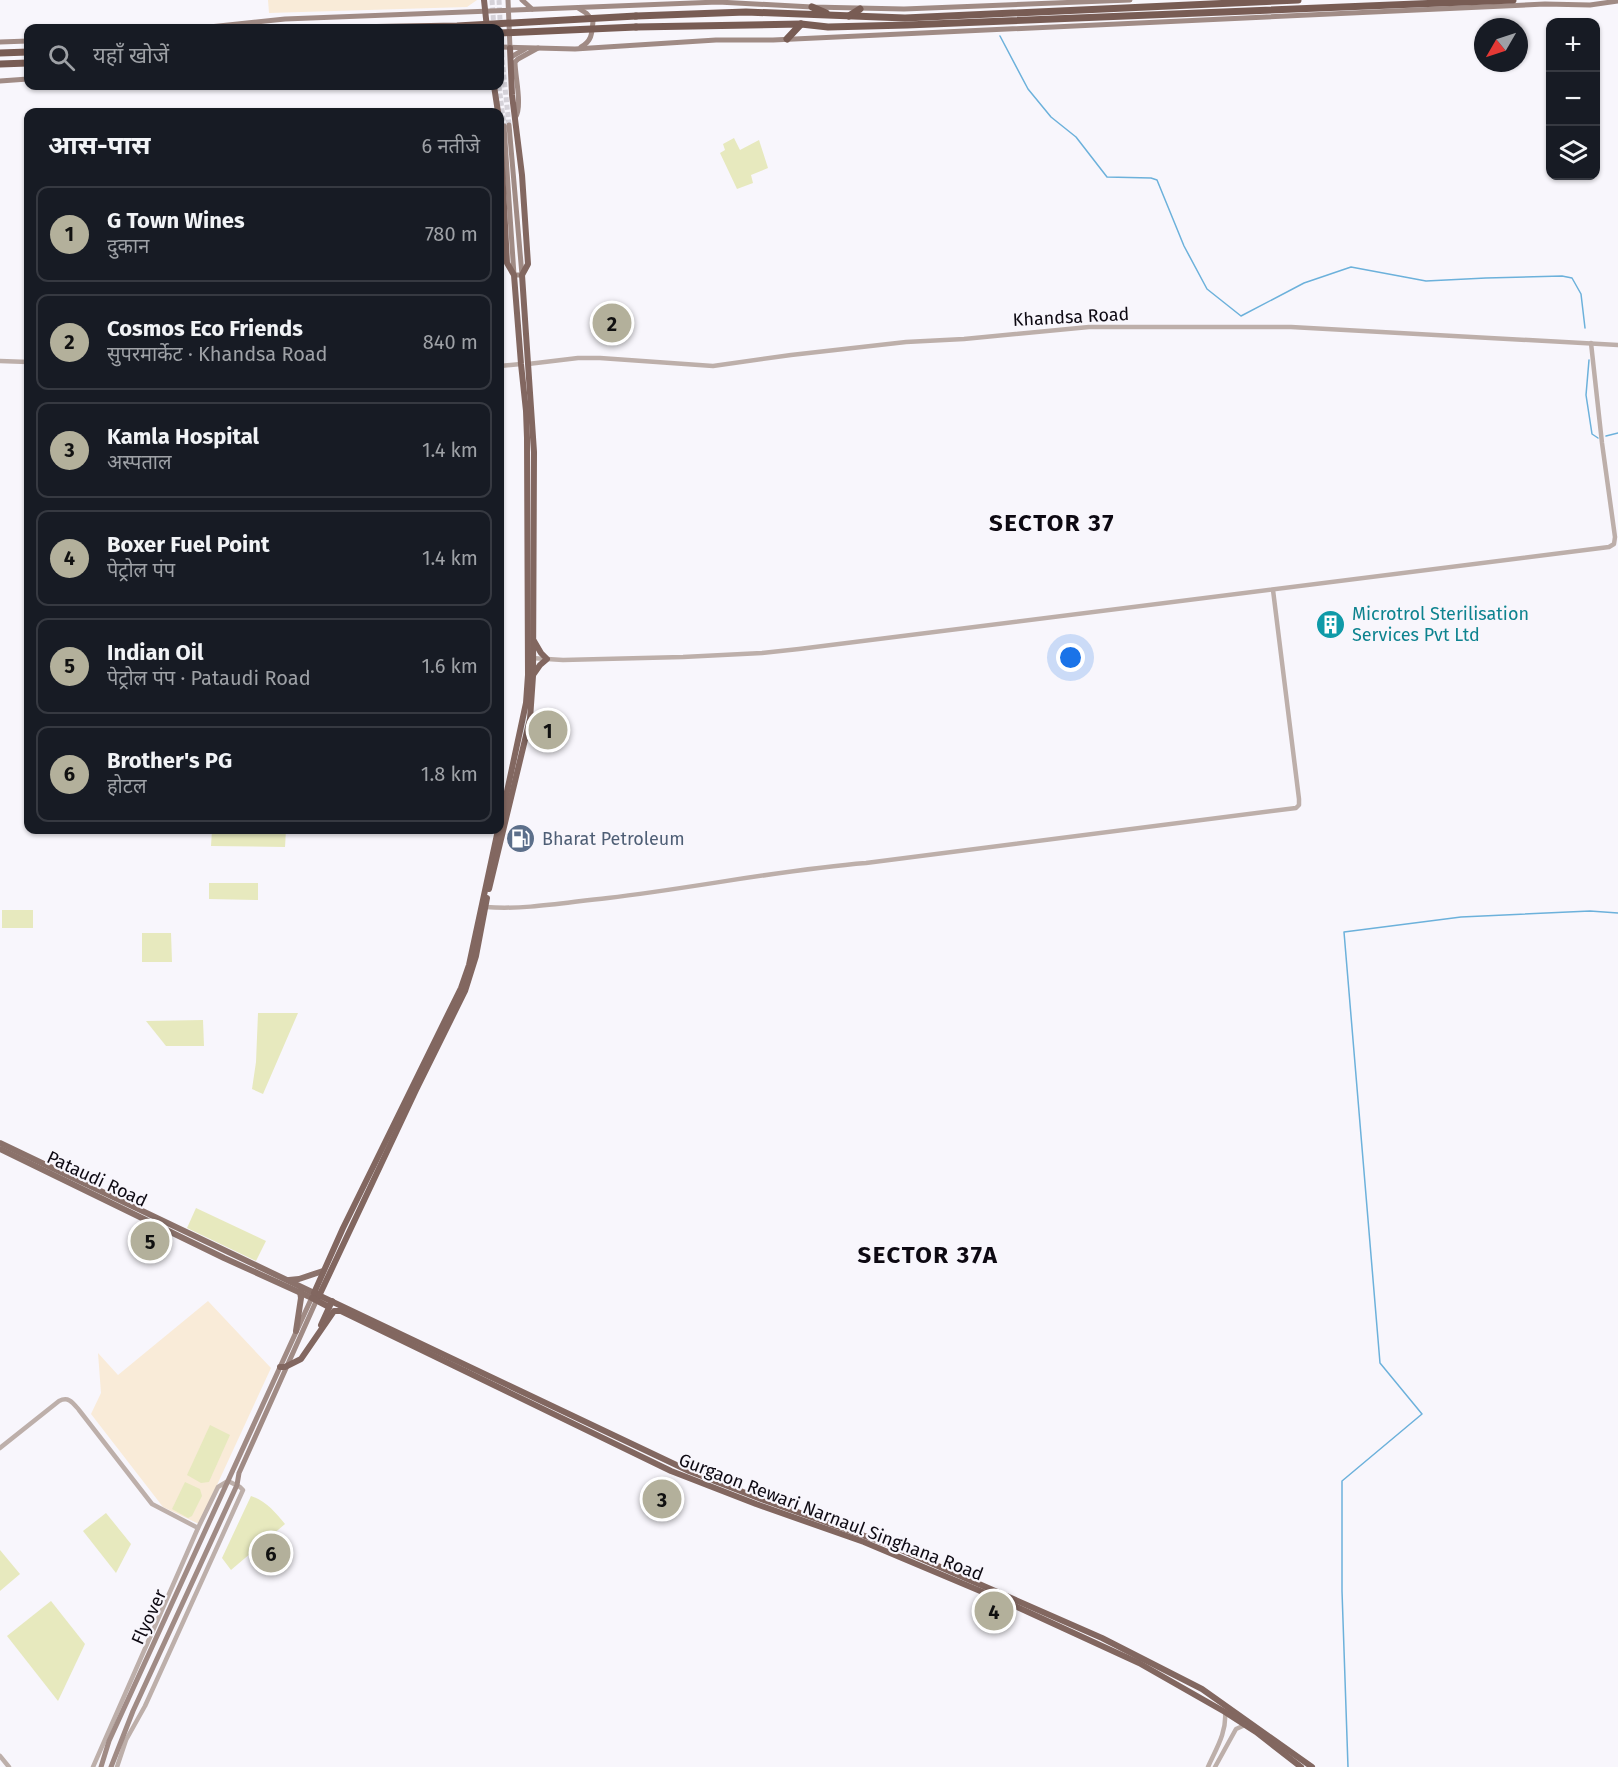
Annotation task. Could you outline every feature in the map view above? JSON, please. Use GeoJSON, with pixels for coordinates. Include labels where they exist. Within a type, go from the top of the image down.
{"type":"FeatureCollection","features":[{"type":"Feature","properties":{"kind":"highway"},"geometry":{"type":"LineString","coordinates":[[484,0],[487,24]]}},
{"type":"Feature","properties":{"kind":"highway"},"geometry":{"type":"LineString","coordinates":[[493,24],[746,12],[905,18],[1298,0]]}},
{"type":"Feature","properties":{"kind":"highway"},"geometry":{"type":"LineString","coordinates":[[504,33],[636,27],[801,24],[839,27],[1023,24],[1513,0]]}},
{"type":"Feature","properties":{"kind":"highway"},"geometry":{"type":"LineString","coordinates":[[812,7],[829,15]]}},
{"type":"Feature","properties":{"kind":"highway"},"geometry":{"type":"LineString","coordinates":[[849,16],[860,9]]}},
{"type":"Feature","properties":{"kind":"highway"},"geometry":{"type":"LineString","coordinates":[[787,39],[801,24]]}},
{"type":"Feature","properties":{"kind":"highway"},"geometry":{"type":"LineString","coordinates":[[504,823],[522,739],[533,638],[530,438],[524,364],[522,275],[528,264],[522,175],[512,96],[510,48]]}},
{"type":"Feature","properties":{"kind":"highway"},"geometry":{"type":"LineString","coordinates":[[0,53],[24,52]]}},
{"type":"Feature","properties":{"kind":"highway"},"geometry":{"type":"LineString","coordinates":[[0,64],[24,63]]}},
{"type":"Feature","properties":{"kind":"highway"},"geometry":{"type":"LineString","coordinates":[[495,90],[497,108]]}},
{"type":"Feature","properties":{"kind":"highway"},"geometry":{"type":"LineString","coordinates":[[504,216],[507,263],[514,275],[524,364]]}},
{"type":"Feature","properties":{"kind":"highway"},"geometry":{"type":"LineString","coordinates":[[504,809],[531,705],[533,676],[530,658],[530,438]]}},
{"type":"Feature","properties":{"kind":"highway"},"geometry":{"type":"LineString","coordinates":[[533,638],[547,659],[533,676]]}},
{"type":"Feature","properties":{"kind":"highway"},"geometry":{"type":"LineString","coordinates":[[315,1297],[461,988],[469,965],[497,834]]}},
{"type":"Feature","properties":{"kind":"highway"},"geometry":{"type":"LineString","coordinates":[[315,1297],[323,1271],[468,981],[476,956],[502,834]]}},
{"type":"Feature","properties":{"kind":"highway"},"geometry":{"type":"LineString","coordinates":[[315,1297],[689,1471],[890,1545],[1003,1597],[1102,1638],[1202,1689],[1312,1767]]}},
{"type":"Feature","properties":{"kind":"highway"},"geometry":{"type":"LineString","coordinates":[[283,1367],[301,1359],[319,1332],[331,1304]]}},
{"type":"Feature","properties":{"kind":"highway","name":"Gurgaon Rewari Narnaul Singhana Road"},"geometry":{"type":"LineString","coordinates":[[319,1332],[334,1311],[341,1311],[671,1471],[864,1542],[1003,1597],[1139,1663],[1225,1712],[1301,1767]]}},
{"type":"Feature","properties":{"kind":"main road"},"geometry":{"type":"LineString","coordinates":[[468,11],[479,7],[484,0]]}},
{"type":"Feature","properties":{"kind":"main road"},"geometry":{"type":"LineString","coordinates":[[508,0],[510,48]]}},
{"type":"Feature","properties":{"kind":"main road"},"geometry":{"type":"LineString","coordinates":[[522,0],[532,9]]}},
{"type":"Feature","properties":{"kind":"main road"},"geometry":{"type":"LineString","coordinates":[[238,24],[285,19],[718,2],[904,9],[1130,0]]}},
{"type":"Feature","properties":{"kind":"main road"},"geometry":{"type":"LineString","coordinates":[[504,47],[579,48],[716,40],[787,39],[1023,24],[1545,4],[1590,5],[1618,1]]}},
{"type":"Feature","properties":{"kind":"main road"},"geometry":{"type":"LineString","coordinates":[[577,7],[593,21],[590,41],[579,48]]}},
{"type":"Feature","properties":{"kind":"main road"},"geometry":{"type":"LineString","coordinates":[[468,11],[471,24]]}},
{"type":"Feature","properties":{"kind":"main road"},"geometry":{"type":"LineString","coordinates":[[0,42],[24,41]]}},
{"type":"Feature","properties":{"kind":"main road"},"geometry":{"type":"LineString","coordinates":[[510,57],[527,48]]}},
{"type":"Feature","properties":{"kind":"main road"},"geometry":{"type":"LineString","coordinates":[[515,118],[519,107],[515,62],[539,48]]}},
{"type":"Feature","properties":{"kind":"main road"},"geometry":{"type":"LineString","coordinates":[[0,81],[24,79]]}},
{"type":"Feature","properties":{"kind":"main road"},"geometry":{"type":"LineString","coordinates":[[504,127],[522,275],[514,275],[504,127]]}},
{"type":"Feature","properties":{"kind":"main road"},"geometry":{"type":"LineString","coordinates":[[0,1143],[289,1280],[315,1297]]}},
{"type":"Feature","properties":{"kind":"main road","name":"Pataudi Road"},"geometry":{"type":"LineString","coordinates":[[0,1149],[224,1258],[315,1297]]}},
{"type":"Feature","properties":{"kind":"main road"},"geometry":{"type":"LineString","coordinates":[[289,1280],[323,1271]]}},
{"type":"Feature","properties":{"kind":"main road"},"geometry":{"type":"LineString","coordinates":[[296,1331],[300,1292]]}},
{"type":"Feature","properties":{"kind":"main road"},"geometry":{"type":"LineString","coordinates":[[283,1367],[296,1331],[315,1297]]}},
{"type":"Feature","properties":{"kind":"main road"},"geometry":{"type":"LineString","coordinates":[[114,1766],[134,1711],[237,1485],[239,1473],[315,1297]]}},
{"type":"Feature","properties":{"kind":"main road","name":"Flyover"},"geometry":{"type":"LineString","coordinates":[[101,1767],[108,1741],[283,1367]]}},
{"type":"Feature","properties":{"kind":"street","name":"Khandsa Road"},"geometry":{"type":"LineString","coordinates":[[504,366],[600,358],[713,366],[906,342],[1089,327],[1291,327],[1618,345]]}},
{"type":"Feature","properties":{"kind":"street"},"geometry":{"type":"LineString","coordinates":[[530,658],[563,660],[762,653],[1611,546],[1615,537],[1591,343]]}},
{"type":"Feature","properties":{"kind":"street"},"geometry":{"type":"LineString","coordinates":[[0,361],[24,362]]}},
{"type":"Feature","properties":{"kind":"street"},"geometry":{"type":"LineString","coordinates":[[486,907],[509,908],[560,904],[822,866],[866,863],[1296,808],[1299,799],[1273,590]]}},
{"type":"Feature","properties":{"kind":"street"},"geometry":{"type":"LineString","coordinates":[[0,1448],[59,1401],[64,1398],[68,1399],[152,1504],[198,1528]]}},
{"type":"Feature","properties":{"kind":"street"},"geometry":{"type":"LineString","coordinates":[[93,1767],[218,1487],[228,1481],[237,1485]]}},
{"type":"Feature","properties":{"kind":"street"},"geometry":{"type":"LineString","coordinates":[[1208,1767],[1222,1736],[1226,1721],[1225,1712]]}},
{"type":"Feature","properties":{"kind":"street"},"geometry":{"type":"LineString","coordinates":[[1215,1767],[1236,1729],[1245,1725]]}},
{"type":"Feature","properties":{"kind":"street"},"geometry":{"type":"LineString","coordinates":[[1222,1736],[1225,1734],[1230,1738]]}},
{"type":"Feature","properties":{"kind":"street"},"geometry":{"type":"LineString","coordinates":[[0,1756],[9,1767]]}},
{"type":"Feature","properties":{"kind":"shaded area"},"geometry":{"type":"Polygon","coordinates":[[[268,0],[477,0],[467,7],[269,13],[268,0]]]}},
{"type":"Feature","properties":{"kind":"shaded area"},"geometry":{"type":"Polygon","coordinates":[[[208,1301],[271,1368],[199,1524],[163,1507],[91,1414],[101,1393],[98,1353],[118,1375],[208,1301]]]}},
{"type":"Feature","properties":{"kind":"green space"},"geometry":{"type":"Polygon","coordinates":[[[734,138],[740,150],[759,140],[768,168],[751,175],[753,183],[737,189],[720,153],[725,150],[723,144],[734,138]]]}},
{"type":"Feature","properties":{"kind":"green space"},"geometry":{"type":"Polygon","coordinates":[[[212,834],[286,834],[285,847],[211,846],[212,834]]]}},
{"type":"Feature","properties":{"kind":"green space"},"geometry":{"type":"Polygon","coordinates":[[[209,883],[258,883],[258,900],[209,899],[209,883]]]}},
{"type":"Feature","properties":{"kind":"green space"},"geometry":{"type":"Polygon","coordinates":[[[2,910],[33,910],[33,928],[2,928],[2,910]]]}},
{"type":"Feature","properties":{"kind":"green space"},"geometry":{"type":"Polygon","coordinates":[[[142,933],[171,933],[172,962],[142,962],[142,933]]]}},
{"type":"Feature","properties":{"kind":"green space"},"geometry":{"type":"Polygon","coordinates":[[[258,1013],[298,1013],[263,1094],[252,1089],[256,1062],[258,1013]]]}},
{"type":"Feature","properties":{"kind":"green space"},"geometry":{"type":"Polygon","coordinates":[[[203,1020],[204,1046],[166,1046],[146,1021],[203,1020]]]}},
{"type":"Feature","properties":{"kind":"green space"},"geometry":{"type":"Polygon","coordinates":[[[196,1208],[266,1241],[256,1261],[187,1228],[196,1208]]]}},
{"type":"Feature","properties":{"kind":"green space"},"geometry":{"type":"Polygon","coordinates":[[[210,1425],[230,1435],[209,1482],[201,1483],[187,1475],[210,1425]]]}},
{"type":"Feature","properties":{"kind":"green space"},"geometry":{"type":"Polygon","coordinates":[[[185,1482],[200,1489],[202,1496],[192,1516],[188,1518],[172,1509],[185,1482]]]}},
{"type":"Feature","properties":{"kind":"green space"},"geometry":{"type":"Polygon","coordinates":[[[251,1496],[266,1504],[285,1524],[231,1570],[222,1558],[251,1496]]]}},
{"type":"Feature","properties":{"kind":"green space"},"geometry":{"type":"Polygon","coordinates":[[[106,1513],[131,1544],[116,1573],[83,1531],[106,1513]]]}},
{"type":"Feature","properties":{"kind":"green space"},"geometry":{"type":"Polygon","coordinates":[[[0,1550],[20,1574],[0,1591],[0,1550]]]}},
{"type":"Feature","properties":{"kind":"green space"},"geometry":{"type":"Polygon","coordinates":[[[51,1601],[85,1644],[58,1701],[7,1636],[51,1601]]]}},
{"type":"Feature","properties":{"kind":"waterway"},"geometry":{"type":"LineString","coordinates":[[1000,36],[1028,89],[1051,117],[1076,137],[1107,177],[1157,180],[1184,246],[1207,289],[1241,316],[1304,283],[1351,267],[1426,281],[1562,276],[1572,278],[1581,294],[1585,328]]}},
{"type":"Feature","properties":{"kind":"waterway"},"geometry":{"type":"LineString","coordinates":[[1589,360],[1586,395],[1592,434],[1598,438]]}},
{"type":"Feature","properties":{"kind":"waterway"},"geometry":{"type":"LineString","coordinates":[[1606,436],[1618,433]]}},
{"type":"Feature","properties":{"kind":"waterway"},"geometry":{"type":"LineString","coordinates":[[1348,1767],[1342,1591],[1342,1481],[1422,1414],[1380,1363],[1344,932],[1461,917],[1590,911],[1618,913]]}},
{"type":"Feature","properties":{"kind":"tunnel"},"geometry":{"type":"LineString","coordinates":[[492,0],[494,24]]}},
{"type":"Feature","properties":{"kind":"tunnel"},"geometry":{"type":"LineString","coordinates":[[499,0],[500,24]]}},
{"type":"Feature","properties":{"kind":"tunnel"},"geometry":{"type":"LineString","coordinates":[[504,78],[509,125]]}},
{"type":"Feature","properties":{"kind":"tunnel"},"geometry":{"type":"LineString","coordinates":[[500,90],[502,108]]}},
{"type":"Feature","properties":{"kind":"place","name":"Cosmos Eco Friends"},"geometry":{"type":"Point","coordinates":[612,323]}},
{"type":"Feature","properties":{"kind":"place","name":"Microtrol Sterilisation Services Pvt Ltd"},"geometry":{"type":"Point","coordinates":[1331,624]}},
{"type":"Feature","properties":{"kind":"place","name":"G Town Wines"},"geometry":{"type":"Point","coordinates":[548,730]}},
{"type":"Feature","properties":{"kind":"place","name":"Bharat Petroleum"},"geometry":{"type":"Point","coordinates":[521,839]}},
{"type":"Feature","properties":{"kind":"place","name":"Indian Oil"},"geometry":{"type":"Point","coordinates":[150,1241]}},
{"type":"Feature","properties":{"kind":"place","name":"Kamla Hospital"},"geometry":{"type":"Point","coordinates":[662,1499]}},
{"type":"Feature","properties":{"kind":"place","name":"Brother's PG"},"geometry":{"type":"Point","coordinates":[271,1553]}},
{"type":"Feature","properties":{"kind":"place","name":"Boxer Fuel Point"},"geometry":{"type":"Point","coordinates":[994,1611]}},
{"type":"Feature","properties":{"kind":"district","name":"SECTOR 37"},"geometry":{"type":"Point","coordinates":[1052,523]}},
{"type":"Feature","properties":{"kind":"district","name":"SECTOR 37A"},"geometry":{"type":"Point","coordinates":[928,1255]}}]}
